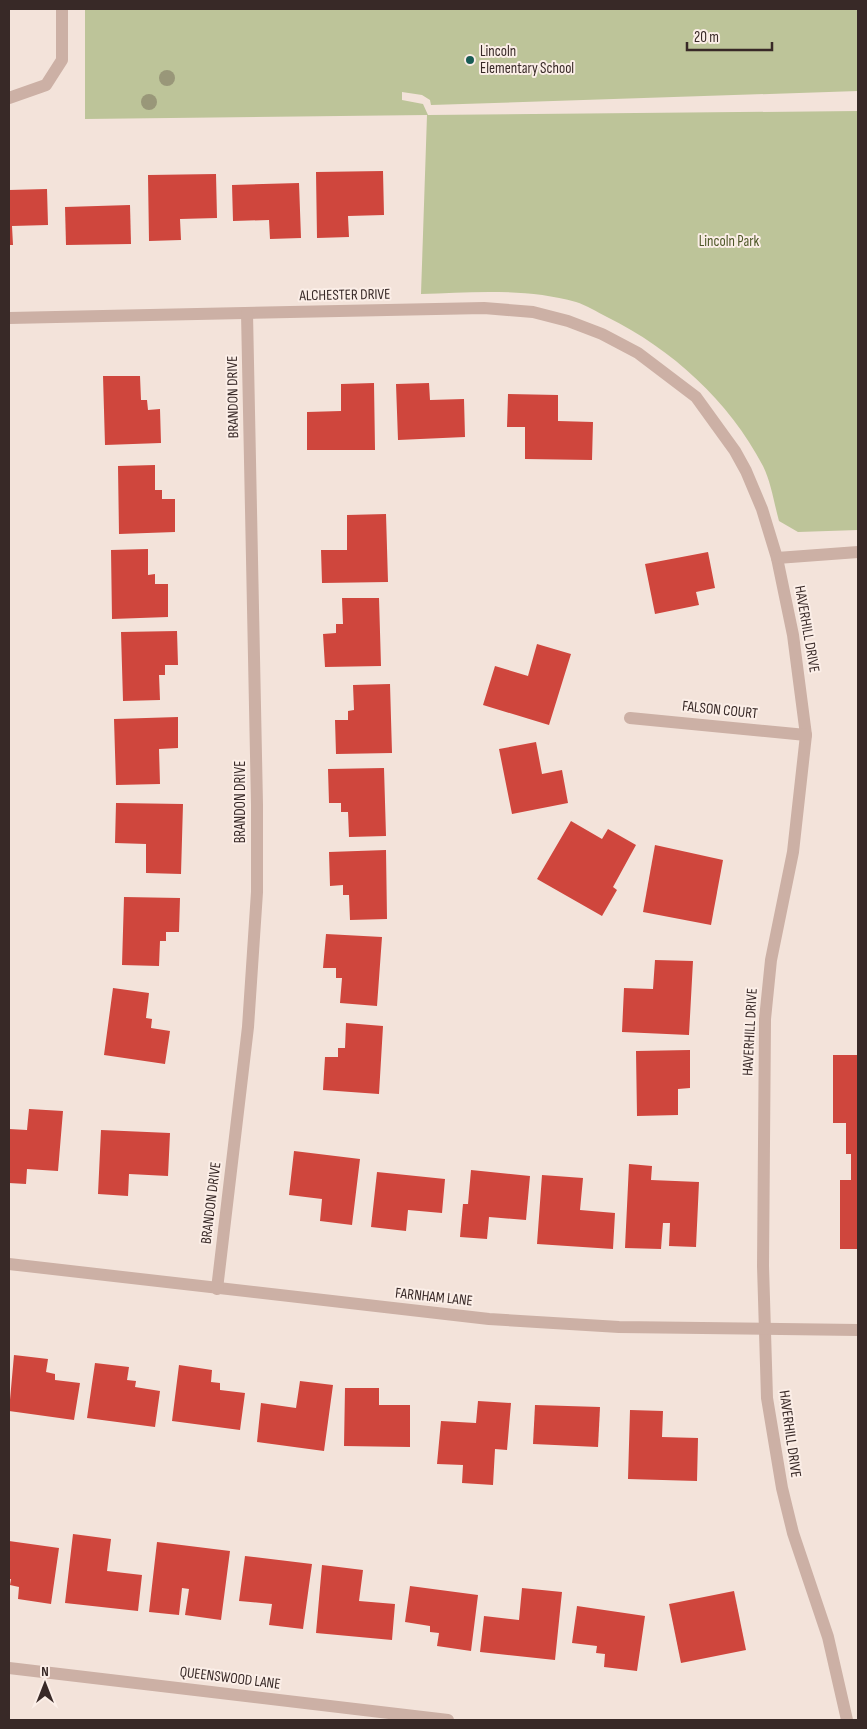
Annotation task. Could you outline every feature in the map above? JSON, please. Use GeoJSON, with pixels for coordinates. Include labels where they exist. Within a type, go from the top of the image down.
{"type":"FeatureCollection","features":[{"type":"Feature","properties":{"kind":"street"},"geometry":{"type":"LineString","coordinates":[[9,98],[46,85],[62,60],[62,9]]}},
{"type":"Feature","properties":{"kind":"street","name":"ALCHESTER DRIVE"},"geometry":{"type":"LineString","coordinates":[[9,318],[484,308],[533,312],[568,321],[602,334],[638,353],[667,375]]}},
{"type":"Feature","properties":{"kind":"street","name":"BRANDON DRIVE"},"geometry":{"type":"LineString","coordinates":[[217,1289],[248,1028],[256,892],[257,806],[247,313]]}},
{"type":"Feature","properties":{"kind":"street","name":"HAVERHILL DRIVE"},"geometry":{"type":"LineString","coordinates":[[667,375],[696,397],[735,451],[762,509],[778,558],[793,635],[806,735],[793,852],[772,960],[765,1019],[763,1227],[767,1398],[782,1488],[793,1533],[828,1637],[848,1720]]}},
{"type":"Feature","properties":{"kind":"street"},"geometry":{"type":"LineString","coordinates":[[778,558],[858,552]]}},
{"type":"Feature","properties":{"kind":"street","name":"FALSON COURT"},"geometry":{"type":"LineString","coordinates":[[630,718],[806,735]]}},
{"type":"Feature","properties":{"kind":"street","name":"FARNHAM LANE"},"geometry":{"type":"LineString","coordinates":[[9,1264],[489,1319],[618,1327],[766,1331],[858,1330]]}},
{"type":"Feature","properties":{"kind":"street","name":"QUEENSWOOD LANE"},"geometry":{"type":"LineString","coordinates":[[9,1668],[448,1720]]}},
{"type":"Feature","properties":{"kind":"green space","name":"Lincoln Park"},"geometry":{"type":"Polygon","coordinates":[[[85,9],[858,9],[858,91],[431,105],[430,100],[422,95],[402,92],[402,100],[423,104],[428,115],[858,111],[858,530],[798,532],[779,521],[766,472],[749,442],[733,420],[697,379],[676,361],[631,330],[584,305],[557,298],[499,292],[421,294],[427,115],[85,119],[85,9]]]}},
{"type":"Feature","properties":{"kind":"building"},"geometry":{"type":"Polygon","coordinates":[[[383,171],[384,215],[348,216],[349,237],[317,238],[316,172],[383,171]]]}},
{"type":"Feature","properties":{"kind":"building"},"geometry":{"type":"Polygon","coordinates":[[[216,174],[217,218],[180,219],[181,240],[149,241],[148,175],[216,174]]]}},
{"type":"Feature","properties":{"kind":"building"},"geometry":{"type":"Polygon","coordinates":[[[299,183],[301,238],[270,239],[269,220],[233,221],[232,185],[299,183]]]}},
{"type":"Feature","properties":{"kind":"building"},"geometry":{"type":"Polygon","coordinates":[[[47,189],[48,225],[12,226],[13,245],[9,245],[9,190],[47,189]]]}},
{"type":"Feature","properties":{"kind":"building"},"geometry":{"type":"Polygon","coordinates":[[[130,205],[131,244],[66,245],[65,207],[130,205]]]}},
{"type":"Feature","properties":{"kind":"building"},"geometry":{"type":"Polygon","coordinates":[[[103,376],[140,376],[141,400],[147,400],[148,410],[160,409],[161,443],[105,445],[103,376]]]}},
{"type":"Feature","properties":{"kind":"building"},"geometry":{"type":"Polygon","coordinates":[[[374,383],[375,450],[307,450],[307,412],[341,411],[341,384],[374,383]]]}},
{"type":"Feature","properties":{"kind":"building"},"geometry":{"type":"Polygon","coordinates":[[[429,383],[430,400],[464,399],[465,437],[398,440],[396,384],[429,383]]]}},
{"type":"Feature","properties":{"kind":"building"},"geometry":{"type":"Polygon","coordinates":[[[508,394],[558,395],[558,421],[593,422],[592,460],[525,459],[525,427],[507,427],[508,394]]]}},
{"type":"Feature","properties":{"kind":"building"},"geometry":{"type":"Polygon","coordinates":[[[155,465],[155,490],[162,490],[162,499],[175,499],[175,532],[119,534],[118,466],[155,465]]]}},
{"type":"Feature","properties":{"kind":"building"},"geometry":{"type":"Polygon","coordinates":[[[386,514],[388,582],[322,583],[321,550],[347,550],[347,515],[386,514]]]}},
{"type":"Feature","properties":{"kind":"building"},"geometry":{"type":"Polygon","coordinates":[[[148,549],[148,575],[155,574],[155,584],[168,584],[168,617],[112,619],[111,550],[148,549]]]}},
{"type":"Feature","properties":{"kind":"building"},"geometry":{"type":"Polygon","coordinates":[[[708,552],[715,588],[696,592],[699,605],[655,614],[645,564],[708,552]]]}},
{"type":"Feature","properties":{"kind":"building"},"geometry":{"type":"Polygon","coordinates":[[[342,598],[379,598],[381,666],[325,667],[323,634],[336,633],[336,624],[343,624],[342,598]]]}},
{"type":"Feature","properties":{"kind":"building"},"geometry":{"type":"Polygon","coordinates":[[[177,631],[178,665],[165,665],[165,675],[159,675],[160,700],[123,701],[121,632],[177,631]]]}},
{"type":"Feature","properties":{"kind":"building"},"geometry":{"type":"Polygon","coordinates":[[[537,644],[571,654],[549,725],[483,705],[495,666],[528,676],[537,644]]]}},
{"type":"Feature","properties":{"kind":"building"},"geometry":{"type":"Polygon","coordinates":[[[390,684],[392,753],[336,754],[335,720],[348,720],[348,711],[354,710],[353,685],[390,684]]]}},
{"type":"Feature","properties":{"kind":"building"},"geometry":{"type":"Polygon","coordinates":[[[178,717],[178,748],[159,749],[160,784],[116,785],[114,719],[178,717]]]}},
{"type":"Feature","properties":{"kind":"building"},"geometry":{"type":"Polygon","coordinates":[[[536,742],[542,774],[562,770],[568,803],[512,814],[499,749],[536,742]]]}},
{"type":"Feature","properties":{"kind":"building"},"geometry":{"type":"Polygon","coordinates":[[[384,768],[386,836],[349,837],[348,812],[341,812],[341,803],[329,803],[328,769],[384,768]]]}},
{"type":"Feature","properties":{"kind":"building"},"geometry":{"type":"Polygon","coordinates":[[[116,803],[183,804],[181,874],[146,873],[146,844],[115,843],[116,803]]]}},
{"type":"Feature","properties":{"kind":"building"},"geometry":{"type":"Polygon","coordinates":[[[571,821],[602,839],[608,829],[636,845],[613,887],[617,890],[602,916],[537,879],[571,821]]]}},
{"type":"Feature","properties":{"kind":"building"},"geometry":{"type":"Polygon","coordinates":[[[655,845],[723,860],[711,925],[643,912],[655,845]]]}},
{"type":"Feature","properties":{"kind":"building"},"geometry":{"type":"Polygon","coordinates":[[[386,850],[387,919],[350,920],[349,895],[343,895],[343,885],[330,886],[329,852],[386,850]]]}},
{"type":"Feature","properties":{"kind":"building"},"geometry":{"type":"Polygon","coordinates":[[[124,897],[180,898],[179,932],[166,932],[166,941],[160,941],[159,966],[122,965],[124,897]]]}},
{"type":"Feature","properties":{"kind":"building"},"geometry":{"type":"Polygon","coordinates":[[[326,934],[382,937],[377,1006],[340,1003],[342,978],[336,978],[336,968],[323,968],[326,934]]]}},
{"type":"Feature","properties":{"kind":"building"},"geometry":{"type":"Polygon","coordinates":[[[655,960],[693,961],[689,1035],[622,1032],[624,988],[653,989],[655,960]]]}},
{"type":"Feature","properties":{"kind":"building"},"geometry":{"type":"Polygon","coordinates":[[[113,988],[149,993],[146,1018],[152,1019],[151,1028],[170,1031],[165,1064],[104,1055],[113,988]]]}},
{"type":"Feature","properties":{"kind":"building"},"geometry":{"type":"Polygon","coordinates":[[[346,1023],[383,1026],[379,1094],[323,1090],[325,1057],[338,1057],[338,1048],[345,1048],[346,1023]]]}},
{"type":"Feature","properties":{"kind":"building"},"geometry":{"type":"Polygon","coordinates":[[[690,1050],[690,1088],[678,1089],[678,1115],[637,1116],[636,1051],[690,1050]]]}},
{"type":"Feature","properties":{"kind":"building"},"geometry":{"type":"Polygon","coordinates":[[[833,1055],[858,1055],[858,1249],[840,1249],[840,1180],[851,1180],[851,1154],[846,1154],[846,1123],[833,1123],[833,1055]]]}},
{"type":"Feature","properties":{"kind":"building"},"geometry":{"type":"Polygon","coordinates":[[[29,1109],[63,1111],[58,1171],[27,1169],[26,1184],[9,1183],[9,1129],[27,1130],[29,1109]]]}},
{"type":"Feature","properties":{"kind":"building"},"geometry":{"type":"Polygon","coordinates":[[[101,1130],[170,1133],[168,1176],[129,1174],[128,1196],[98,1194],[101,1130]]]}},
{"type":"Feature","properties":{"kind":"building"},"geometry":{"type":"Polygon","coordinates":[[[294,1151],[360,1159],[352,1225],[320,1221],[322,1199],[289,1195],[294,1151]]]}},
{"type":"Feature","properties":{"kind":"building"},"geometry":{"type":"Polygon","coordinates":[[[629,1164],[652,1166],[651,1180],[699,1182],[696,1247],[669,1246],[670,1223],[663,1223],[661,1249],[625,1248],[629,1164]]]}},
{"type":"Feature","properties":{"kind":"building"},"geometry":{"type":"Polygon","coordinates":[[[471,1170],[530,1176],[526,1220],[489,1217],[487,1239],[460,1237],[463,1204],[468,1204],[471,1170]]]}},
{"type":"Feature","properties":{"kind":"building"},"geometry":{"type":"Polygon","coordinates":[[[377,1172],[445,1179],[442,1213],[408,1210],[406,1231],[371,1227],[377,1172]]]}},
{"type":"Feature","properties":{"kind":"building"},"geometry":{"type":"Polygon","coordinates":[[[542,1175],[583,1178],[580,1210],[615,1213],[613,1249],[537,1244],[542,1175]]]}},
{"type":"Feature","properties":{"kind":"building"},"geometry":{"type":"Polygon","coordinates":[[[14,1355],[48,1359],[46,1372],[55,1374],[55,1380],[80,1383],[74,1420],[9,1411],[14,1355]]]}},
{"type":"Feature","properties":{"kind":"building"},"geometry":{"type":"Polygon","coordinates":[[[95,1363],[129,1367],[127,1380],[136,1381],[135,1387],[160,1391],[155,1427],[87,1418],[95,1363]]]}},
{"type":"Feature","properties":{"kind":"building"},"geometry":{"type":"Polygon","coordinates":[[[179,1365],[212,1370],[211,1382],[220,1383],[220,1390],[245,1393],[240,1430],[172,1421],[179,1365]]]}},
{"type":"Feature","properties":{"kind":"building"},"geometry":{"type":"Polygon","coordinates":[[[300,1381],[333,1385],[324,1451],[257,1442],[261,1403],[296,1408],[300,1381]]]}},
{"type":"Feature","properties":{"kind":"building"},"geometry":{"type":"Polygon","coordinates":[[[345,1388],[379,1388],[379,1405],[410,1405],[410,1447],[344,1446],[345,1388]]]}},
{"type":"Feature","properties":{"kind":"building"},"geometry":{"type":"Polygon","coordinates":[[[478,1401],[511,1403],[507,1450],[495,1449],[493,1485],[462,1483],[463,1465],[437,1464],[441,1421],[476,1423],[478,1401]]]}},
{"type":"Feature","properties":{"kind":"building"},"geometry":{"type":"Polygon","coordinates":[[[535,1405],[600,1407],[598,1447],[533,1444],[535,1405]]]}},
{"type":"Feature","properties":{"kind":"building"},"geometry":{"type":"Polygon","coordinates":[[[630,1410],[663,1411],[662,1437],[698,1438],[697,1481],[628,1479],[630,1410]]]}},
{"type":"Feature","properties":{"kind":"building"},"geometry":{"type":"Polygon","coordinates":[[[73,1534],[111,1539],[107,1571],[142,1575],[138,1611],[65,1603],[73,1534]]]}},
{"type":"Feature","properties":{"kind":"building"},"geometry":{"type":"Polygon","coordinates":[[[9,1541],[59,1548],[51,1604],[18,1599],[19,1587],[10,1585],[11,1579],[9,1579],[9,1541]]]}},
{"type":"Feature","properties":{"kind":"building"},"geometry":{"type":"Polygon","coordinates":[[[157,1542],[230,1551],[221,1620],[185,1615],[189,1589],[182,1588],[179,1615],[149,1612],[157,1542]]]}},
{"type":"Feature","properties":{"kind":"building"},"geometry":{"type":"Polygon","coordinates":[[[245,1556],[312,1564],[303,1629],[269,1625],[272,1604],[239,1601],[245,1556]]]}},
{"type":"Feature","properties":{"kind":"building"},"geometry":{"type":"Polygon","coordinates":[[[322,1565],[363,1570],[359,1601],[395,1604],[392,1640],[316,1633],[322,1565]]]}},
{"type":"Feature","properties":{"kind":"building"},"geometry":{"type":"Polygon","coordinates":[[[410,1586],[478,1595],[471,1651],[437,1646],[439,1633],[430,1632],[430,1626],[405,1622],[410,1586]]]}},
{"type":"Feature","properties":{"kind":"building"},"geometry":{"type":"Polygon","coordinates":[[[522,1588],[562,1592],[555,1660],[480,1652],[484,1616],[519,1620],[522,1588]]]}},
{"type":"Feature","properties":{"kind":"building"},"geometry":{"type":"Polygon","coordinates":[[[734,1591],[746,1650],[681,1663],[669,1604],[734,1591]]]}},
{"type":"Feature","properties":{"kind":"building"},"geometry":{"type":"Polygon","coordinates":[[[577,1606],[645,1616],[637,1671],[604,1667],[605,1654],[596,1653],[597,1646],[572,1643],[577,1606]]]}},
{"type":"Feature","properties":{"kind":"place","name":"Lincoln Elementary School"},"geometry":{"type":"Point","coordinates":[470,60]}}]}
